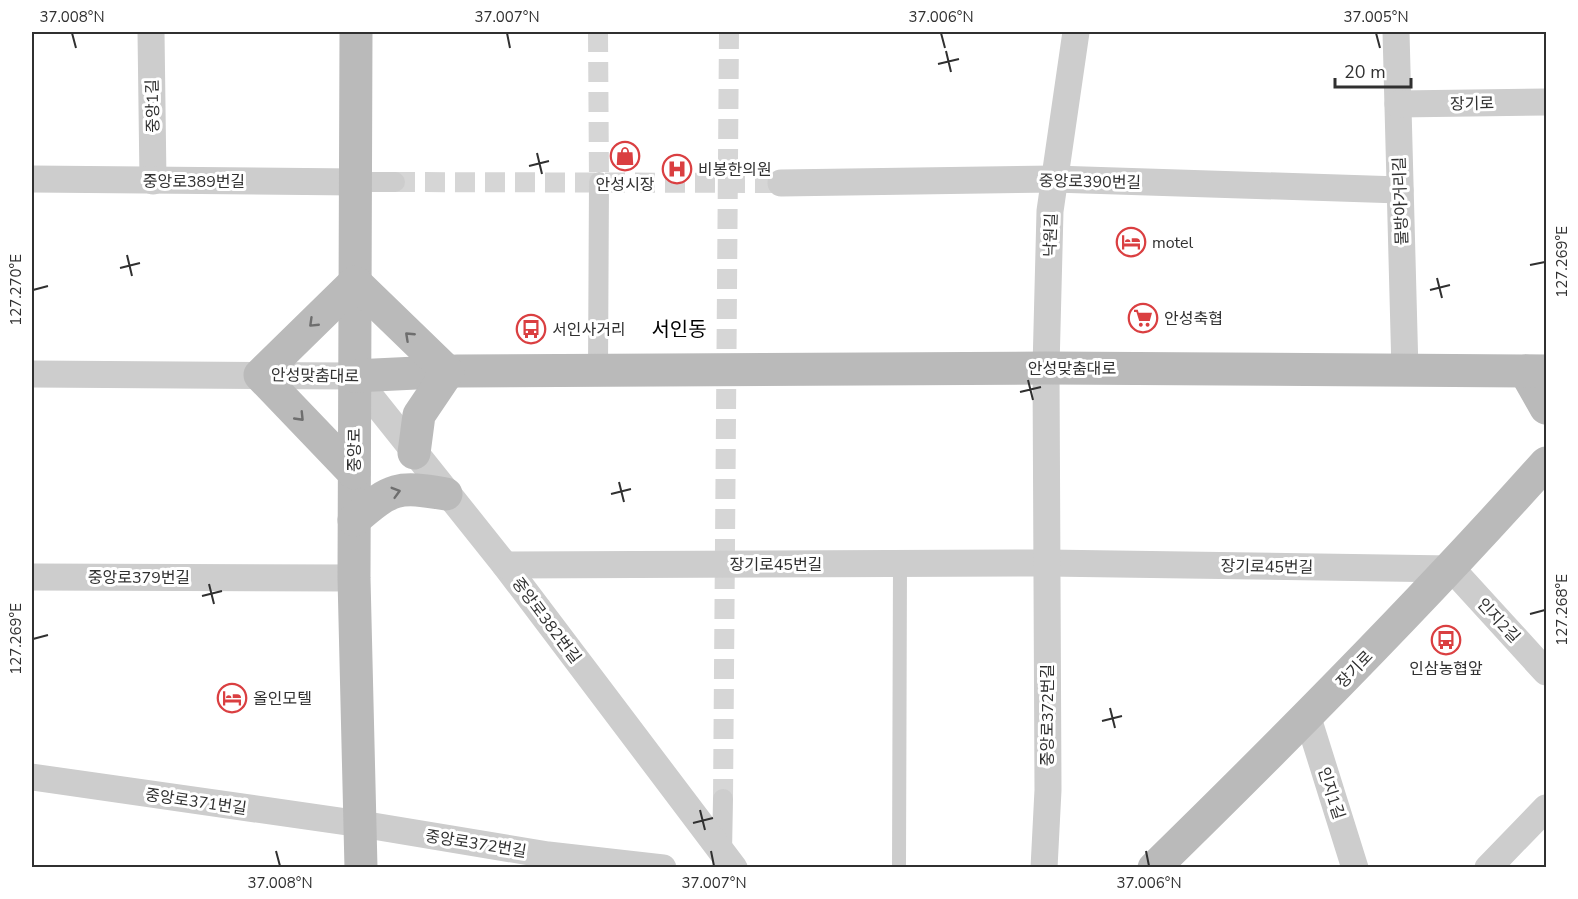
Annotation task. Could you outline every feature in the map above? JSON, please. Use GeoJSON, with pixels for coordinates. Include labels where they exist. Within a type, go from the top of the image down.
{"type":"FeatureCollection","features":[{"type":"Feature","properties":{"kind":"main road","name":"중앙로"},"geometry":{"type":"LineString","coordinates":[[356,32],[354,578],[361,867]]}},
{"type":"Feature","properties":{"kind":"main road"},"geometry":{"type":"LineString","coordinates":[[354,473],[260,375],[355,282],[448,372],[419,415],[414,453]]}},
{"type":"Feature","properties":{"kind":"main road","name":"안성맞춤대로"},"geometry":{"type":"LineString","coordinates":[[354,376],[448,372],[1046,368],[1536,371]]}},
{"type":"Feature","properties":{"kind":"main road"},"geometry":{"type":"LineString","coordinates":[[1536,371],[1546,408]]}},
{"type":"Feature","properties":{"kind":"main road","name":"장기로"},"geometry":{"type":"LineString","coordinates":[[1154,867],[1308,718],[1452,569],[1546,463]]}},
{"type":"Feature","properties":{"kind":"main road"},"geometry":{"type":"LineString","coordinates":[[354,520],[382,496],[401,489],[446,494]]}},
{"type":"Feature","properties":{"kind":"street","name":"중앙1길"},"geometry":{"type":"LineString","coordinates":[[152,32],[153,181]]}},
{"type":"Feature","properties":{"kind":"street","name":"낙원길"},"geometry":{"type":"LineString","coordinates":[[1046,368],[1050,211],[1076,32]]}},
{"type":"Feature","properties":{"kind":"street","name":"물방아거리길"},"geometry":{"type":"LineString","coordinates":[[1396,32],[1405,371]]}},
{"type":"Feature","properties":{"kind":"street","name":"장기로"},"geometry":{"type":"LineString","coordinates":[[1398,104],[1546,102]]}},
{"type":"Feature","properties":{"kind":"street","name":"중앙로389번길"},"geometry":{"type":"LineString","coordinates":[[32,179],[356,182]]}},
{"type":"Feature","properties":{"kind":"street","name":"중앙로390번길"},"geometry":{"type":"LineString","coordinates":[[781,183],[1054,179],[1400,190]]}},
{"type":"Feature","properties":{"kind":"street"},"geometry":{"type":"LineString","coordinates":[[356,182],[395,182]]}},
{"type":"Feature","properties":{"kind":"street"},"geometry":{"type":"LineString","coordinates":[[598,371],[599,182]]}},
{"type":"Feature","properties":{"kind":"street"},"geometry":{"type":"LineString","coordinates":[[1046,368],[1047,562]]}},
{"type":"Feature","properties":{"kind":"street","name":"안성맞춤대로"},"geometry":{"type":"LineString","coordinates":[[32,374],[354,376]]}},
{"type":"Feature","properties":{"kind":"street","name":"중앙로382번길"},"geometry":{"type":"LineString","coordinates":[[354,376],[505,565],[728,860]]}},
{"type":"Feature","properties":{"kind":"street","name":"장기로45번길"},"geometry":{"type":"LineString","coordinates":[[505,565],[1047,562],[1452,569]]}},
{"type":"Feature","properties":{"kind":"street","name":"중앙로372번길"},"geometry":{"type":"LineString","coordinates":[[1044,867],[1048,790],[1047,562]]}},
{"type":"Feature","properties":{"kind":"street","name":"인지2길"},"geometry":{"type":"LineString","coordinates":[[1452,569],[1546,672]]}},
{"type":"Feature","properties":{"kind":"street","name":"중앙로379번길"},"geometry":{"type":"LineString","coordinates":[[32,577],[354,578]]}},
{"type":"Feature","properties":{"kind":"street","name":"인지1길"},"geometry":{"type":"LineString","coordinates":[[1308,718],[1355,867]]}},
{"type":"Feature","properties":{"kind":"street","name":"중앙로371번길"},"geometry":{"type":"LineString","coordinates":[[32,777],[361,824]]}},
{"type":"Feature","properties":{"kind":"street"},"geometry":{"type":"LineString","coordinates":[[723,799],[728,860]]}},
{"type":"Feature","properties":{"kind":"street"},"geometry":{"type":"LineString","coordinates":[[1488,867],[1546,808]]}},
{"type":"Feature","properties":{"kind":"street","name":"중앙로372번길"},"geometry":{"type":"LineString","coordinates":[[361,824],[548,861],[663,867]]}},
{"type":"Feature","properties":{"kind":"lane"},"geometry":{"type":"LineString","coordinates":[[899,867],[900,563]]}},
{"type":"Feature","properties":{"kind":"tunnel"},"geometry":{"type":"LineString","coordinates":[[598,32],[599,182]]}},
{"type":"Feature","properties":{"kind":"tunnel"},"geometry":{"type":"LineString","coordinates":[[723,799],[729,32]]}},
{"type":"Feature","properties":{"kind":"tunnel"},"geometry":{"type":"LineString","coordinates":[[395,182],[781,183]]}},
{"type":"Feature","properties":{"kind":"place","name":"안성시장"},"geometry":{"type":"Point","coordinates":[625,156]}},
{"type":"Feature","properties":{"kind":"place","name":"비봉한의원"},"geometry":{"type":"Point","coordinates":[677,169]}},
{"type":"Feature","properties":{"kind":"place","name":"motel"},"geometry":{"type":"Point","coordinates":[1131,242]}},
{"type":"Feature","properties":{"kind":"place","name":"안성축협"},"geometry":{"type":"Point","coordinates":[1143,318]}},
{"type":"Feature","properties":{"kind":"place","name":"서인사거리"},"geometry":{"type":"Point","coordinates":[531,329]}},
{"type":"Feature","properties":{"kind":"place","name":"인삼농협앞"},"geometry":{"type":"Point","coordinates":[1446,640]}},
{"type":"Feature","properties":{"kind":"place","name":"올인모텔"},"geometry":{"type":"Point","coordinates":[232,698]}},
{"type":"Feature","properties":{"kind":"district","name":"서인동"},"geometry":{"type":"Point","coordinates":[679,329]}}]}
